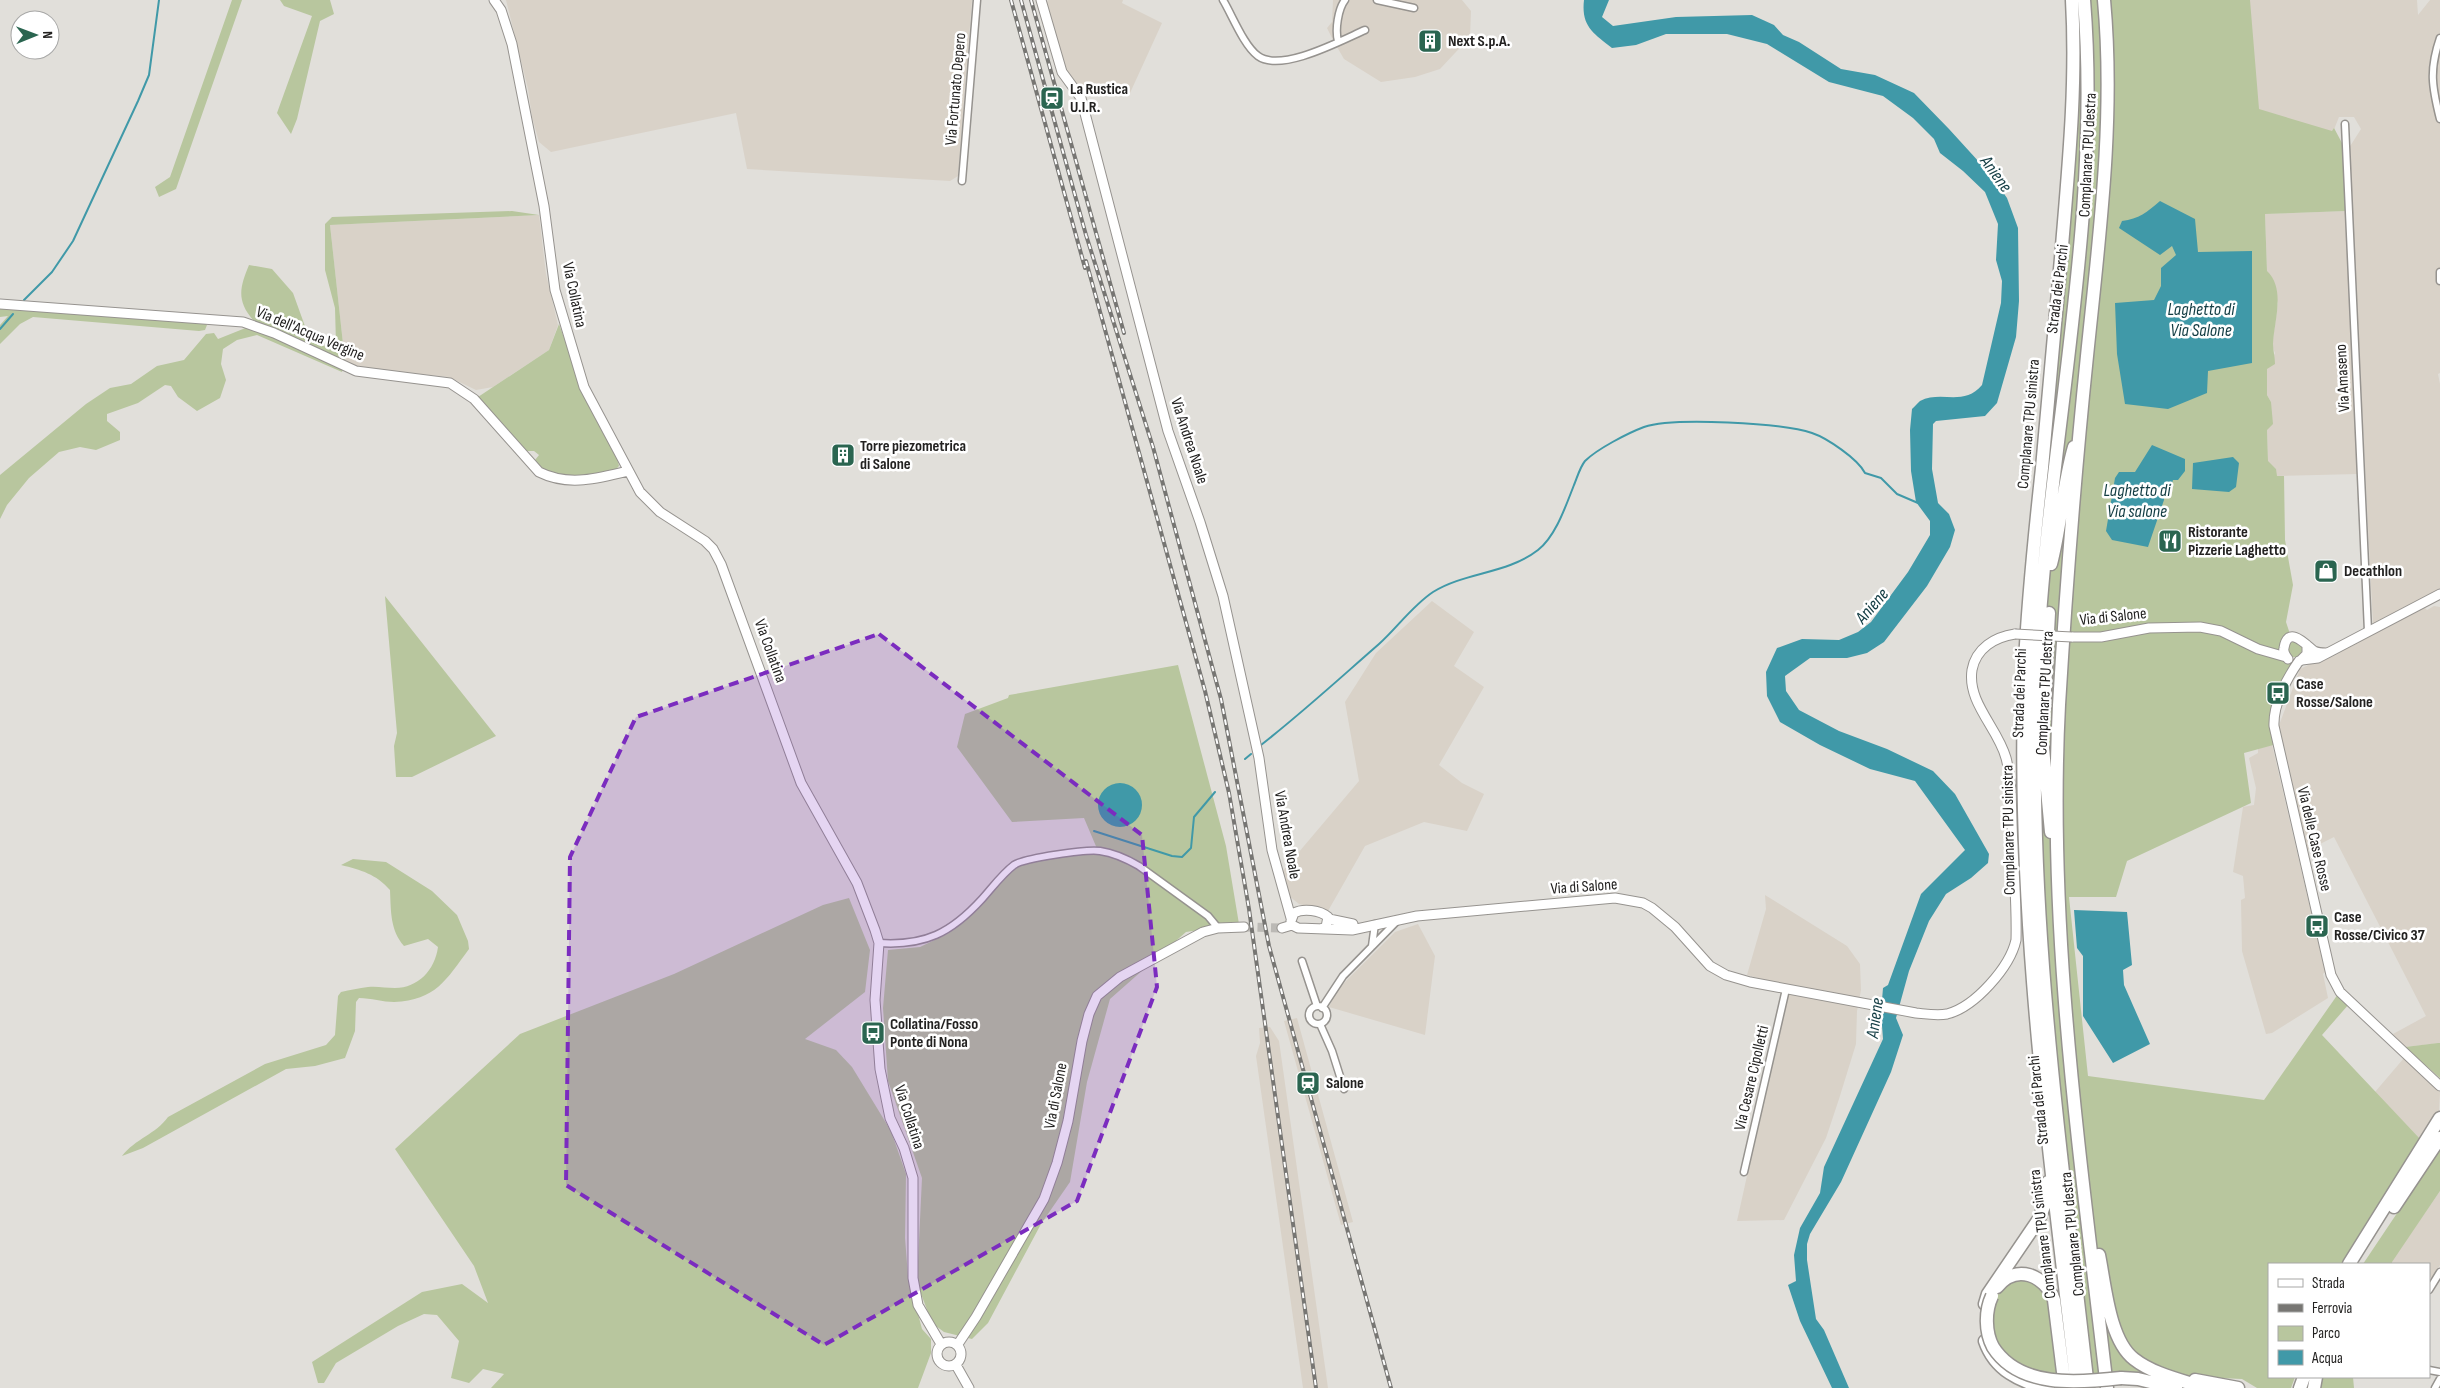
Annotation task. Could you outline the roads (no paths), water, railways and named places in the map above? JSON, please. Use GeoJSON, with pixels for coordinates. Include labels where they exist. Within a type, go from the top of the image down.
{"type":"FeatureCollection","features":[{"type":"Feature","properties":{"kind":"highway","name":"Complanare TPU sinistra"},"geometry":{"type":"LineString","coordinates":[[2072,0],[2074,35],[2072,122],[2025,663],[2023,797],[2026,887],[2032,974],[2077,1388]]}},
{"type":"Feature","properties":{"kind":"highway","name":"Strada dei Parchi"},"geometry":{"type":"LineString","coordinates":[[2084,0],[2088,64],[2087,159],[2043,566],[2037,664],[2035,798],[2043,976],[2088,1388]]}},
{"type":"Feature","properties":{"kind":"highway","name":"Strada dei Parchi"},"geometry":{"type":"LineString","coordinates":[[2092,0],[2096,99],[2091,202],[2051,564],[2043,748],[2043,824],[2051,977],[2096,1388]]}},
{"type":"Feature","properties":{"kind":"highway","name":"Complanare TPU destra"},"geometry":{"type":"LineString","coordinates":[[2104,0],[2108,70],[2106,145],[2059,705],[2057,787],[2060,942],[2107,1388]]}},
{"type":"Feature","properties":{"kind":"highway"},"geometry":{"type":"LineString","coordinates":[[2067,356],[2079,186],[2078,62],[2074,35]]}},
{"type":"Feature","properties":{"kind":"highway"},"geometry":{"type":"LineString","coordinates":[[2051,564],[2057,541],[2065,480],[2076,436],[2084,391]]}},
{"type":"Feature","properties":{"kind":"highway"},"geometry":{"type":"LineString","coordinates":[[2043,748],[2060,942]]}},
{"type":"Feature","properties":{"kind":"highway"},"geometry":{"type":"LineString","coordinates":[[2350,1263],[2440,1118]]}},
{"type":"Feature","properties":{"kind":"highway"},"geometry":{"type":"LineString","coordinates":[[2048,1132],[2048,1184],[2044,1206],[2033,1230],[1984,1306],[1983,1330],[1992,1356],[2004,1370],[2021,1381],[2048,1388]]}},
{"type":"Feature","properties":{"kind":"highway"},"geometry":{"type":"LineString","coordinates":[[2359,1263],[2440,1138]]}},
{"type":"Feature","properties":{"kind":"highway"},"geometry":{"type":"LineString","coordinates":[[2083,1174],[2111,1316],[2119,1341],[2134,1360],[2168,1376],[2204,1388]]}},
{"type":"Feature","properties":{"kind":"highway"},"geometry":{"type":"LineString","coordinates":[[2065,1388],[2054,1300],[2045,1283],[2031,1275],[2018,1274],[2000,1284],[1990,1295],[1987,1316],[1988,1335],[1996,1353],[2013,1370],[2031,1379],[2054,1384],[2121,1381],[2150,1388]]}},
{"type":"Feature","properties":{"kind":"highway"},"geometry":{"type":"LineString","coordinates":[[2168,1376],[2238,1388]]}},
{"type":"Feature","properties":{"kind":"highway"},"geometry":{"type":"LineString","coordinates":[[2077,1388],[2138,1379],[2176,1388]]}},
{"type":"Feature","properties":{"kind":"street","name":"Via Collatina"},"geometry":{"type":"LineString","coordinates":[[494,0],[501,10],[512,44],[544,206],[554,290],[584,387],[640,492],[651,505],[704,541],[713,549],[721,564],[801,783],[857,882],[879,943],[875,1000],[881,1077],[890,1118],[904,1148],[912,1178],[911,1246],[913,1278],[918,1305],[941,1344]]}},
{"type":"Feature","properties":{"kind":"street","name":"Via Fortunato Depero"},"geometry":{"type":"LineString","coordinates":[[962,181],[978,0]]}},
{"type":"Feature","properties":{"kind":"street","name":"Via Andrea Noale"},"geometry":{"type":"LineString","coordinates":[[1041,0],[1062,72],[1081,98],[1168,431],[1200,522],[1223,596],[1259,758],[1272,850],[1292,921]]}},
{"type":"Feature","properties":{"kind":"street"},"geometry":{"type":"LineString","coordinates":[[1224,0],[1250,48],[1262,58],[1290,59],[1365,30]]}},
{"type":"Feature","properties":{"kind":"street"},"geometry":{"type":"LineString","coordinates":[[1338,42],[1338,22],[1345,0]]}},
{"type":"Feature","properties":{"kind":"street"},"geometry":{"type":"LineString","coordinates":[[1377,0],[1414,8]]}},
{"type":"Feature","properties":{"kind":"street"},"geometry":{"type":"LineString","coordinates":[[2440,38],[2432,71],[2434,93],[2440,119]]}},
{"type":"Feature","properties":{"kind":"street","name":"Via Amaseno"},"geometry":{"type":"LineString","coordinates":[[2345,124],[2368,631]]}},
{"type":"Feature","properties":{"kind":"street"},"geometry":{"type":"LineString","coordinates":[[2440,272],[2440,281]]}},
{"type":"Feature","properties":{"kind":"street","name":"Via dell'Acqua Vergine"},"geometry":{"type":"LineString","coordinates":[[0,304],[211,319],[252,324],[356,371],[436,380],[455,385],[474,399],[539,472],[551,478],[562,481],[585,479],[628,470]]}},
{"type":"Feature","properties":{"kind":"street"},"geometry":{"type":"LineString","coordinates":[[2294,660],[2318,658],[2437,597]]}},
{"type":"Feature","properties":{"kind":"street","name":"Via di Salone"},"geometry":{"type":"LineString","coordinates":[[1292,921],[1298,928],[1321,929],[1372,925],[1401,918],[1492,911],[1592,899],[1626,900],[1643,903],[1659,913],[1715,970],[1738,979],[1916,1013],[1947,1014],[1967,1004],[2002,970],[2014,948],[2017,925],[2007,766],[2000,742],[1975,696],[1971,678],[1977,657],[1986,646],[1995,639],[2015,634],[2101,637],[2149,628],[2200,627],[2221,631],[2258,649],[2294,660]]}},
{"type":"Feature","properties":{"kind":"street"},"geometry":{"type":"LineString","coordinates":[[2264,650],[2298,638],[2318,652],[2326,653]]}},
{"type":"Feature","properties":{"kind":"street"},"geometry":{"type":"LineString","coordinates":[[2287,641],[2284,649],[2294,660]]}},
{"type":"Feature","properties":{"kind":"street"},"geometry":{"type":"LineString","coordinates":[[2294,660],[2307,654],[2307,645]]}},
{"type":"Feature","properties":{"kind":"street","name":"Via delle Case Rosse"},"geometry":{"type":"LineString","coordinates":[[2294,660],[2276,710],[2274,726],[2331,975],[2340,992],[2440,1086]]}},
{"type":"Feature","properties":{"kind":"street"},"geometry":{"type":"LineString","coordinates":[[879,943],[910,944],[933,937],[967,914],[1010,868],[1020,862],[1098,851],[1128,860],[1139,866],[1208,916],[1218,928]]}},
{"type":"Feature","properties":{"kind":"street"},"geometry":{"type":"LineString","coordinates":[[1284,898],[1300,910]]}},
{"type":"Feature","properties":{"kind":"street","name":"Via di Salone"},"geometry":{"type":"LineString","coordinates":[[1282,928],[1292,921],[1294,913],[1300,910],[1323,913],[1329,919],[1342,924],[1372,925]]}},
{"type":"Feature","properties":{"kind":"street"},"geometry":{"type":"LineString","coordinates":[[1320,1024],[1314,1023],[1309,1016],[1312,1009],[1320,1007],[1338,983],[1401,918]]}},
{"type":"Feature","properties":{"kind":"street"},"geometry":{"type":"LineString","coordinates":[[1321,929],[1328,925],[1329,919]]}},
{"type":"Feature","properties":{"kind":"street"},"geometry":{"type":"LineString","coordinates":[[1372,925],[1378,936],[1372,946]]}},
{"type":"Feature","properties":{"kind":"street"},"geometry":{"type":"LineString","coordinates":[[1372,925],[1370,936],[1372,946]]}},
{"type":"Feature","properties":{"kind":"street","name":"Via di Salone"},"geometry":{"type":"LineString","coordinates":[[958,1344],[976,1317],[1044,1199],[1068,1120],[1082,1041],[1094,1000],[1100,992],[1120,977],[1198,934],[1218,928],[1244,927]]}},
{"type":"Feature","properties":{"kind":"street"},"geometry":{"type":"LineString","coordinates":[[1302,961],[1320,1007],[1326,1012],[1326,1018],[1320,1024]]}},
{"type":"Feature","properties":{"kind":"street","name":"Via Cesare Cipolletti"},"geometry":{"type":"LineString","coordinates":[[1744,1172],[1786,989]]}},
{"type":"Feature","properties":{"kind":"street"},"geometry":{"type":"LineString","coordinates":[[1320,1024],[1332,1051],[1344,1089]]}},
{"type":"Feature","properties":{"kind":"street"},"geometry":{"type":"LineString","coordinates":[[2430,1288],[2440,1272]]}},
{"type":"Feature","properties":{"kind":"street"},"geometry":{"type":"LineString","coordinates":[[950,1341],[958,1344],[962,1354],[956,1365],[947,1366],[938,1360],[937,1352],[941,1344],[950,1341]]}},
{"type":"Feature","properties":{"kind":"street"},"geometry":{"type":"LineString","coordinates":[[956,1365],[969,1388]]}},
{"type":"Feature","properties":{"kind":"street"},"geometry":{"type":"LineString","coordinates":[[2435,1388],[2440,1379]]}},
{"type":"Feature","properties":{"kind":"water"},"geometry":{"type":"Polygon","coordinates":[[[1584,0],[1609,0],[1602,17],[1613,26],[1676,17],[1752,15],[1774,25],[1783,35],[1799,42],[1841,69],[1875,75],[1914,93],[1990,174],[2007,198],[2018,228],[2019,301],[2016,337],[1997,403],[1985,416],[1936,421],[1933,424],[1932,469],[1938,503],[1949,514],[1955,530],[1950,547],[1927,586],[1884,642],[1867,653],[1847,658],[1810,658],[1785,676],[1786,691],[1799,710],[1839,731],[1887,749],[1933,771],[1955,794],[1989,854],[1988,863],[1971,878],[1946,894],[1929,921],[1909,971],[1896,1018],[1903,1035],[1891,1072],[1841,1182],[1810,1234],[1807,1244],[1807,1260],[1816,1319],[1824,1330],[1849,1388],[1832,1388],[1800,1321],[1788,1285],[1796,1281],[1794,1255],[1800,1228],[1820,1193],[1824,1167],[1883,1039],[1881,1012],[1883,988],[1888,985],[1921,894],[1965,850],[1915,781],[1870,769],[1820,745],[1780,722],[1767,696],[1766,672],[1777,648],[1802,639],[1839,640],[1858,632],[1871,622],[1908,572],[1930,535],[1930,521],[1916,502],[1911,471],[1910,430],[1912,409],[1920,401],[1928,398],[1960,397],[1975,392],[1982,385],[2001,303],[2002,281],[1996,260],[1998,224],[1985,192],[1940,153],[1934,139],[1913,118],[1883,96],[1829,82],[1767,44],[1727,34],[1666,34],[1636,45],[1612,48],[1594,33],[1587,23],[1584,16],[1584,0]]]}},
{"type":"Feature","properties":{"kind":"water","name":"Laghetto di Via Salone"},"geometry":{"type":"Polygon","coordinates":[[[2160,201],[2195,219],[2198,252],[2252,251],[2252,363],[2208,371],[2207,393],[2168,409],[2125,404],[2117,354],[2115,303],[2154,300],[2161,286],[2161,268],[2176,255],[2172,246],[2160,255],[2119,228],[2122,221],[2133,219],[2160,201]]]}},
{"type":"Feature","properties":{"kind":"water","name":"Laghetto di Via salone"},"geometry":{"type":"Polygon","coordinates":[[[2152,445],[2185,459],[2185,471],[2178,480],[2173,480],[2171,486],[2165,485],[2164,500],[2148,547],[2112,540],[2106,531],[2115,478],[2119,472],[2135,472],[2152,445]]]}},
{"type":"Feature","properties":{"kind":"water","name":"Laghetto di Via Salone"},"geometry":{"type":"Polygon","coordinates":[[[2233,457],[2239,463],[2236,487],[2229,492],[2192,489],[2193,463],[2233,457]]]}},
{"type":"Feature","properties":{"kind":"water"},"geometry":{"type":"Polygon","coordinates":[[[1116,783],[1124,783],[1136,789],[1142,805],[1136,821],[1124,827],[1116,827],[1104,821],[1098,809],[1098,801],[1104,789],[1116,783]]]}},
{"type":"Feature","properties":{"kind":"water"},"geometry":{"type":"Polygon","coordinates":[[[2074,910],[2127,912],[2132,965],[2123,970],[2124,985],[2150,1044],[2113,1063],[2083,1016],[2083,956],[2077,948],[2074,910]]]}},
{"type":"Feature","properties":{"kind":"waterway"},"geometry":{"type":"LineString","coordinates":[[24,300],[52,272],[73,241],[138,101],[149,75],[159,0]]}},
{"type":"Feature","properties":{"kind":"waterway"},"geometry":{"type":"LineString","coordinates":[[0,329],[13,314]]}},
{"type":"Feature","properties":{"kind":"waterway"},"geometry":{"type":"LineString","coordinates":[[1261,745],[1386,638],[1418,604],[1433,592],[1459,580],[1513,564],[1538,550],[1555,529],[1585,461],[1597,451],[1644,427],[1678,422],[1728,422],[1798,429],[1826,439],[1856,462],[1865,473],[1881,478],[1897,494],[1918,503]]}},
{"type":"Feature","properties":{"kind":"waterway"},"geometry":{"type":"LineString","coordinates":[[1245,759],[1251,754]]}},
{"type":"Feature","properties":{"kind":"waterway"},"geometry":{"type":"LineString","coordinates":[[1094,831],[1172,856],[1182,857],[1191,848],[1194,817],[1215,792]]}},
{"type":"Feature","properties":{"kind":"tunnel"},"geometry":{"type":"LineString","coordinates":[[1244,927],[1282,928]]}},
{"type":"Feature","properties":{"kind":"railway"},"geometry":{"type":"LineString","coordinates":[[1011,0],[1085,268]]}},
{"type":"Feature","properties":{"kind":"railway"},"geometry":{"type":"LineString","coordinates":[[1021,0],[1086,235],[1153,447],[1221,699],[1269,946],[1391,1388]]}},
{"type":"Feature","properties":{"kind":"railway"},"geometry":{"type":"LineString","coordinates":[[1031,0],[1124,333]]}},
{"type":"Feature","properties":{"kind":"railway"},"geometry":{"type":"LineString","coordinates":[[1086,261],[1205,691],[1229,793],[1249,909],[1316,1388]]}},
{"type":"Feature","properties":{"kind":"place","name":"Next S.p.A."},"geometry":{"type":"Point","coordinates":[1430,41]}},
{"type":"Feature","properties":{"kind":"place","name":"La Rustica U.I.R."},"geometry":{"type":"Point","coordinates":[1052,98]}},
{"type":"Feature","properties":{"kind":"place","name":"Torre piezometrica di Salone"},"geometry":{"type":"Point","coordinates":[843,455]}},
{"type":"Feature","properties":{"kind":"place","name":"Ristorante Pizzerie Laghetto"},"geometry":{"type":"Point","coordinates":[2170,541]}},
{"type":"Feature","properties":{"kind":"place","name":"Decathlon"},"geometry":{"type":"Point","coordinates":[2326,571]}},
{"type":"Feature","properties":{"kind":"place","name":"Case Rosse/Salone"},"geometry":{"type":"Point","coordinates":[2278,693]}},
{"type":"Feature","properties":{"kind":"place","name":"Case Rosse/Civico 37"},"geometry":{"type":"Point","coordinates":[2317,926]}},
{"type":"Feature","properties":{"kind":"place","name":"Collatina/Fosso Ponte di Nona"},"geometry":{"type":"Point","coordinates":[873,1033]}},
{"type":"Feature","properties":{"kind":"place","name":"Salone"},"geometry":{"type":"Point","coordinates":[1308,1083]}},
{"type":"Feature","properties":{"kind":"water label","name":"Aniene"},"geometry":{"type":"Point","coordinates":[1996,174]}},
{"type":"Feature","properties":{"kind":"water label","name":"Aniene"},"geometry":{"type":"Point","coordinates":[1872,606]}},
{"type":"Feature","properties":{"kind":"water label","name":"Aniene"},"geometry":{"type":"Point","coordinates":[1875,1018]}}]}
